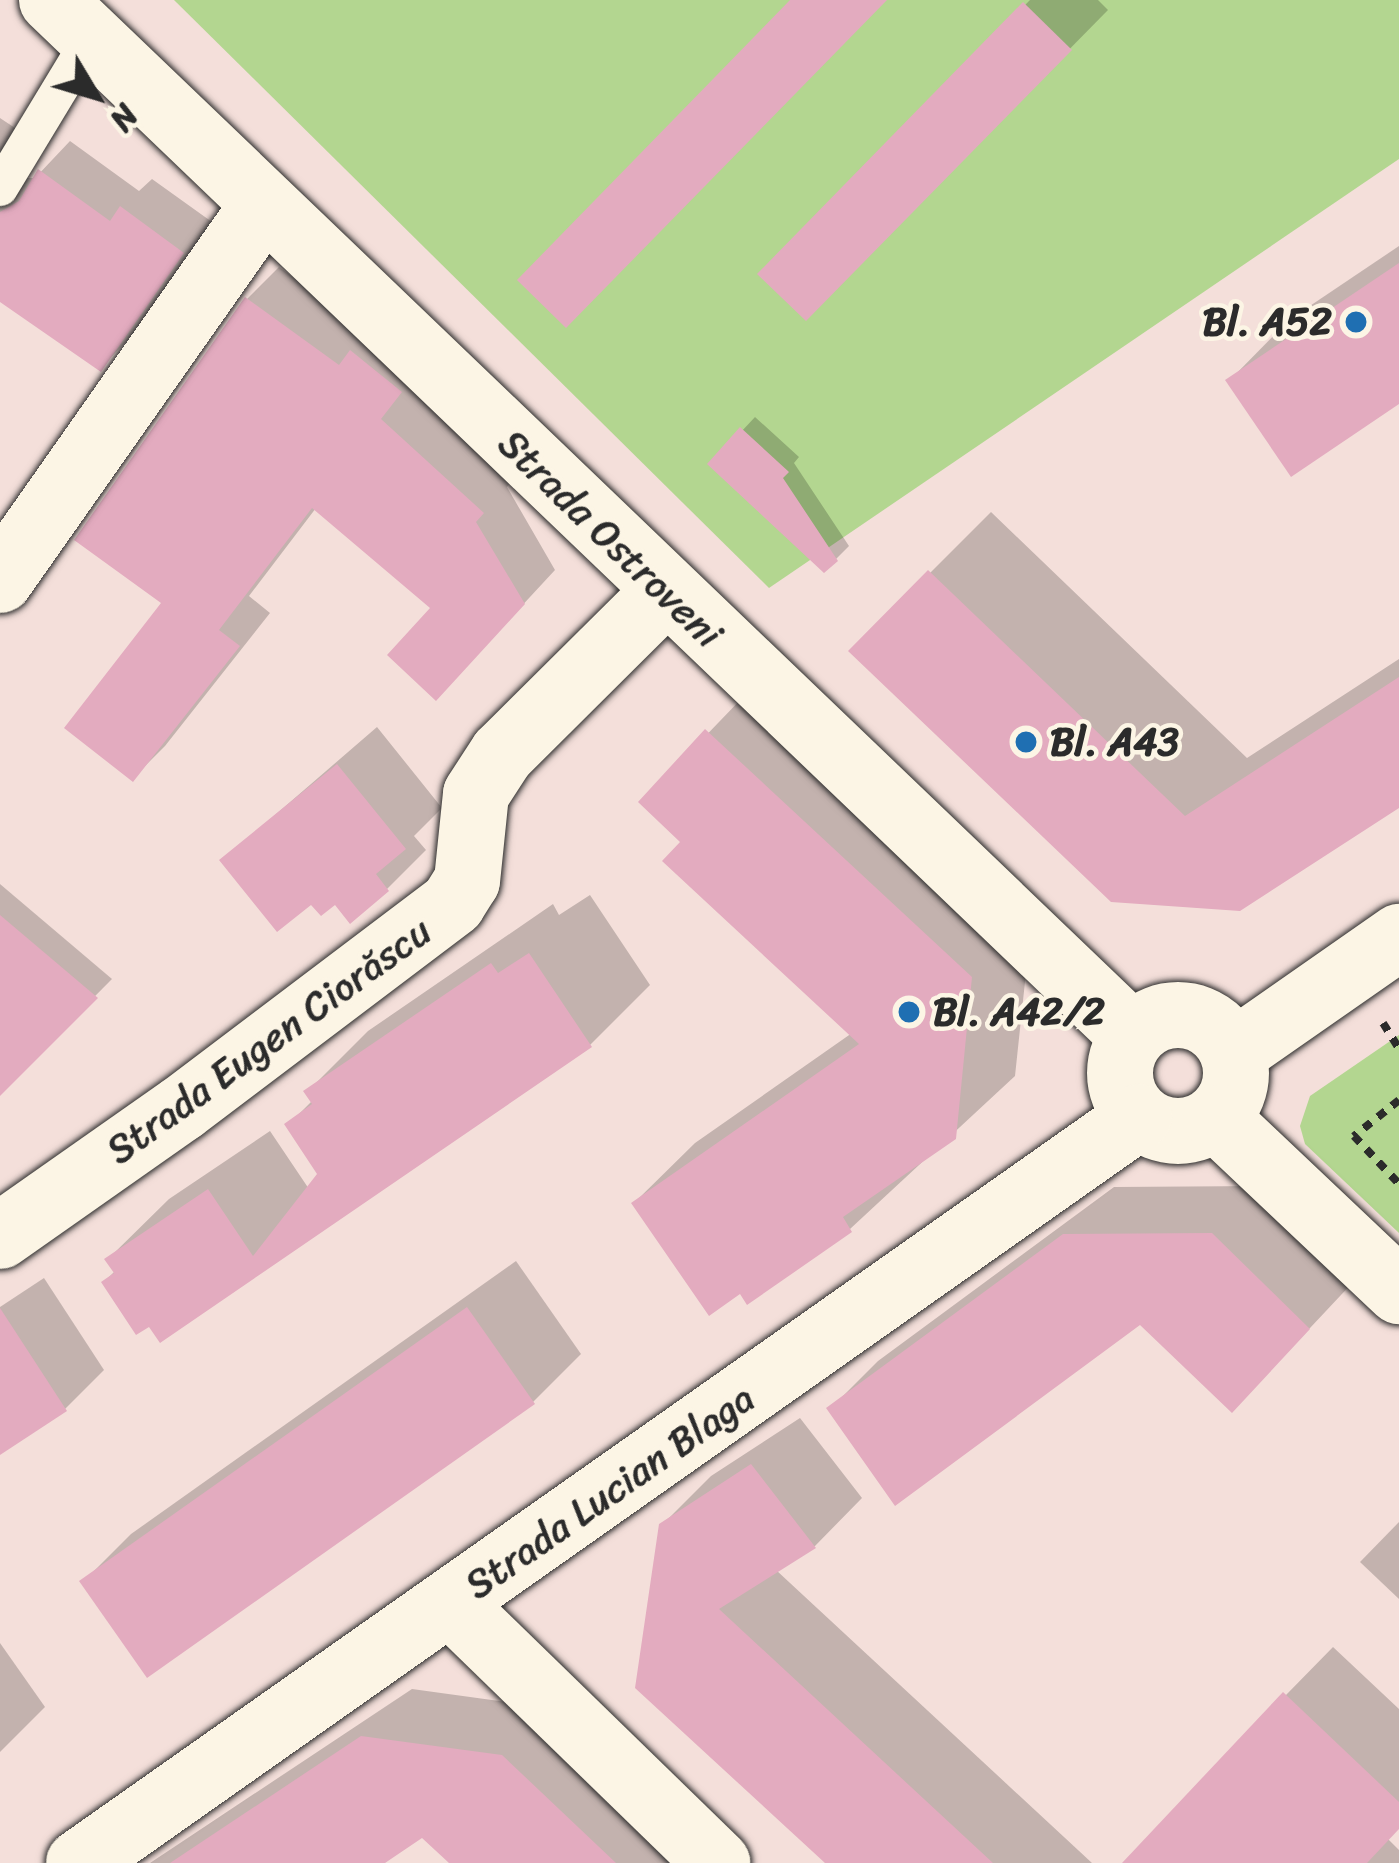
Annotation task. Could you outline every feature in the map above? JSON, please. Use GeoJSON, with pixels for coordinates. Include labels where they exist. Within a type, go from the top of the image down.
{"type":"FeatureCollection","features":[{"type":"Feature","properties":{"kind":"street","name":"Strada Ostroveni"},"geometry":{"type":"LineString","coordinates":[[71,19],[1133,1036]]}},
{"type":"Feature","properties":{"kind":"street"},"geometry":{"type":"LineString","coordinates":[[0,580],[264,205]]}},
{"type":"Feature","properties":{"kind":"street","name":"Strada Eugen Ciorăscu"},"geometry":{"type":"LineString","coordinates":[[0,1236],[182,1109],[453,903],[467,881],[476,794],[502,754],[665,592]]}},
{"type":"Feature","properties":{"kind":"street"},"geometry":{"type":"LineString","coordinates":[[1233,1053],[1399,937]]}},
{"type":"Feature","properties":{"kind":"street"},"geometry":{"type":"LineString","coordinates":[[1161,1016],[1196,1018],[1225,1037],[1233,1053],[1236,1081],[1216,1118],[1177,1132],[1138,1117],[1120,1087],[1119,1069],[1133,1036],[1161,1016]]}},
{"type":"Feature","properties":{"kind":"street","name":"Strada Lucian Blaga"},"geometry":{"type":"LineString","coordinates":[[79,1863],[1138,1117]]}},
{"type":"Feature","properties":{"kind":"street"},"geometry":{"type":"LineString","coordinates":[[1216,1118],[1399,1291]]}},
{"type":"Feature","properties":{"kind":"street"},"geometry":{"type":"LineString","coordinates":[[450,1603],[717,1863]]}},
{"type":"Feature","properties":{"kind":"lane","name":"Strada Ostroveni"},"geometry":{"type":"LineString","coordinates":[[0,188],[71,19]]}},
{"type":"Feature","properties":{"kind":"path"},"geometry":{"type":"LineString","coordinates":[[1399,1100],[1354,1136],[1399,1184]]}},
{"type":"Feature","properties":{"kind":"green space"},"geometry":{"type":"Polygon","coordinates":[[[174,0],[1399,0],[1399,159],[769,588],[174,0]]]}},
{"type":"Feature","properties":{"kind":"green space"},"geometry":{"type":"Polygon","coordinates":[[[1399,1035],[1399,1233],[1305,1144],[1300,1126],[1310,1096],[1399,1035]]]}},
{"type":"Feature","properties":{"kind":"building"},"geometry":{"type":"Polygon","coordinates":[[[790,0],[887,0],[566,328],[517,280],[790,0]]]}},
{"type":"Feature","properties":{"kind":"building"},"geometry":{"type":"Polygon","coordinates":[[[1023,2],[1072,50],[806,321],[757,274],[1023,2]]]}},
{"type":"Feature","properties":{"kind":"building"},"geometry":{"type":"Polygon","coordinates":[[[38,169],[110,221],[120,206],[184,253],[101,372],[0,302],[0,212],[19,201],[38,169]]]}},
{"type":"Feature","properties":{"kind":"building","name":"Bl. A52"},"geometry":{"type":"Polygon","coordinates":[[[1399,263],[1399,404],[1291,477],[1225,380],[1399,263]]]}},
{"type":"Feature","properties":{"kind":"building"},"geometry":{"type":"Polygon","coordinates":[[[245,297],[339,365],[350,350],[402,392],[381,419],[484,513],[476,522],[525,604],[436,701],[387,655],[430,608],[312,508],[219,630],[240,646],[133,782],[64,728],[161,603],[74,540],[245,297]]]}},
{"type":"Feature","properties":{"kind":"building"},"geometry":{"type":"Polygon","coordinates":[[[740,427],[789,472],[783,478],[838,561],[824,573],[707,464],[740,427]]]}},
{"type":"Feature","properties":{"kind":"building","name":"Bl. A43"},"geometry":{"type":"Polygon","coordinates":[[[928,570],[1185,816],[1399,677],[1399,808],[1240,911],[1111,902],[848,651],[928,570]]]}},
{"type":"Feature","properties":{"kind":"building","name":"Bl. A42/2"},"geometry":{"type":"Polygon","coordinates":[[[705,729],[972,977],[956,1139],[843,1217],[852,1232],[747,1305],[740,1294],[709,1316],[631,1203],[859,1044],[662,861],[680,842],[638,802],[705,729]]]}},
{"type":"Feature","properties":{"kind":"building"},"geometry":{"type":"Polygon","coordinates":[[[337,764],[406,849],[376,874],[389,891],[350,924],[335,905],[321,916],[311,905],[277,932],[219,860],[337,764]]]}},
{"type":"Feature","properties":{"kind":"building"},"geometry":{"type":"Polygon","coordinates":[[[0,915],[98,998],[0,1096],[0,915]]]}},
{"type":"Feature","properties":{"kind":"building"},"geometry":{"type":"Polygon","coordinates":[[[529,953],[592,1047],[160,1343],[149,1327],[136,1335],[101,1282],[114,1273],[104,1259],[208,1189],[253,1256],[317,1174],[284,1124],[312,1104],[303,1091],[491,963],[498,973],[529,953]]]}},
{"type":"Feature","properties":{"kind":"building"},"geometry":{"type":"Polygon","coordinates":[[[1212,1233],[1310,1329],[1232,1413],[1140,1325],[895,1506],[826,1408],[1063,1234],[1212,1233]]]}},
{"type":"Feature","properties":{"kind":"building"},"geometry":{"type":"Polygon","coordinates":[[[467,1307],[535,1404],[147,1678],[79,1581],[467,1307]]]}},
{"type":"Feature","properties":{"kind":"building"},"geometry":{"type":"Polygon","coordinates":[[[0,1308],[67,1411],[0,1455],[0,1308]]]}},
{"type":"Feature","properties":{"kind":"building"},"geometry":{"type":"Polygon","coordinates":[[[751,1464],[816,1548],[719,1609],[993,1863],[825,1863],[635,1688],[659,1524],[751,1464]]]}},
{"type":"Feature","properties":{"kind":"building"},"geometry":{"type":"Polygon","coordinates":[[[1283,1692],[1399,1802],[1399,1829],[1367,1863],[1122,1863],[1283,1692]]]}},
{"type":"Feature","properties":{"kind":"building"},"geometry":{"type":"Polygon","coordinates":[[[361,1736],[502,1755],[616,1863],[449,1863],[422,1838],[385,1863],[170,1863],[361,1736]]]}},
{"type":"Feature","properties":{"kind":"place","name":"Bl. A52"},"geometry":{"type":"Point","coordinates":[1356,322]}},
{"type":"Feature","properties":{"kind":"place","name":"Bl. A43"},"geometry":{"type":"Point","coordinates":[1026,742]}},
{"type":"Feature","properties":{"kind":"place","name":"Bl. A42/2"},"geometry":{"type":"Point","coordinates":[909,1012]}}]}
